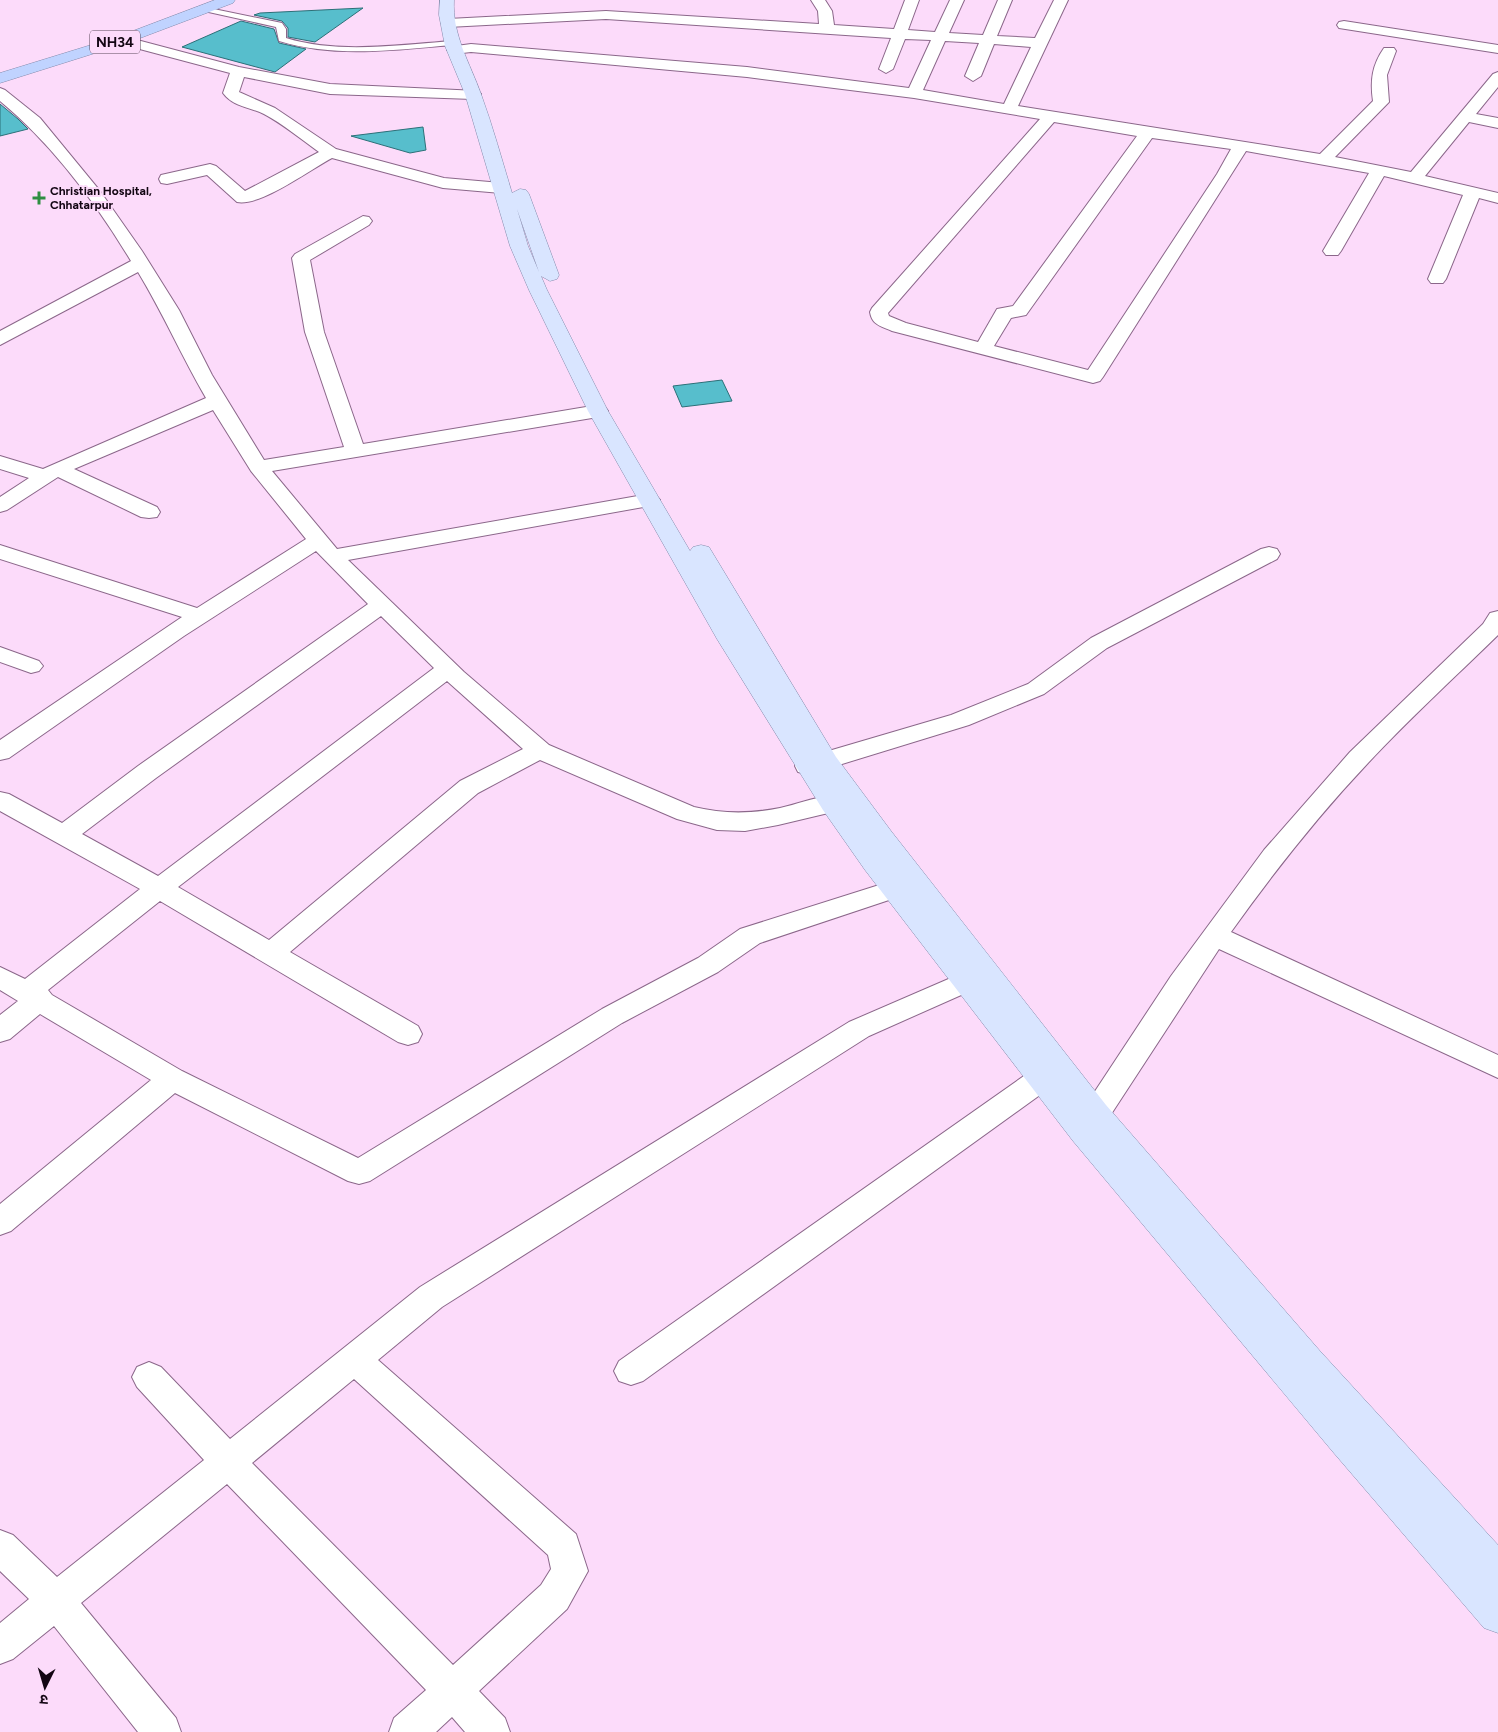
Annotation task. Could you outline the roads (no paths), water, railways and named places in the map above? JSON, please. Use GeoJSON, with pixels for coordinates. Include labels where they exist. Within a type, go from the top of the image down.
{"type":"FeatureCollection","features":[{"type":"Feature","properties":{"kind":"highway","name":"NH34"},"geometry":{"type":"LineString","coordinates":[[0,78],[122,40],[228,0]]}},
{"type":"Feature","properties":{"kind":"main road"},"geometry":{"type":"LineString","coordinates":[[456,26],[473,94],[519,246],[598,411],[730,639],[817,763],[881,837],[1096,1114],[1308,1362],[1498,1572]]}},
{"type":"Feature","properties":{"kind":"main road"},"geometry":{"type":"LineString","coordinates":[[456,26],[485,80],[519,191],[566,313],[817,763],[832,804],[1041,1079],[1346,1441],[1498,1615]]}},
{"type":"Feature","properties":{"kind":"street"},"geometry":{"type":"LineString","coordinates":[[818,0],[825,11],[827,29]]}},
{"type":"Feature","properties":{"kind":"street"},"geometry":{"type":"LineString","coordinates":[[886,69],[912,0]]}},
{"type":"Feature","properties":{"kind":"street"},"geometry":{"type":"LineString","coordinates":[[914,93],[957,0]]}},
{"type":"Feature","properties":{"kind":"street"},"geometry":{"type":"LineString","coordinates":[[973,76],[1005,0]]}},
{"type":"Feature","properties":{"kind":"street"},"geometry":{"type":"LineString","coordinates":[[1010,109],[1061,0]]}},
{"type":"Feature","properties":{"kind":"street"},"geometry":{"type":"LineString","coordinates":[[456,26],[606,15],[1041,42]]}},
{"type":"Feature","properties":{"kind":"street"},"geometry":{"type":"LineString","coordinates":[[1344,24],[1498,49]]}},
{"type":"Feature","properties":{"kind":"street"},"geometry":{"type":"LineString","coordinates":[[456,26],[747,72],[914,93],[1148,132],[1241,145],[1379,170],[1498,198]]}},
{"type":"Feature","properties":{"kind":"street"},"geometry":{"type":"LineString","coordinates":[[122,40],[238,71],[330,89],[473,94]]}},
{"type":"Feature","properties":{"kind":"street"},"geometry":{"type":"LineString","coordinates":[[1324,160],[1381,102],[1378,82],[1380,68],[1389,51]]}},
{"type":"Feature","properties":{"kind":"street"},"geometry":{"type":"LineString","coordinates":[[238,71],[231,93],[238,99],[270,111],[330,152],[443,183],[501,188]]}},
{"type":"Feature","properties":{"kind":"street"},"geometry":{"type":"LineString","coordinates":[[1414,179],[1498,77]]}},
{"type":"Feature","properties":{"kind":"street"},"geometry":{"type":"LineString","coordinates":[[0,93],[34,121],[94,195],[141,263],[170,310],[202,375],[258,467],[325,548],[382,606],[448,669],[540,751],[686,813],[717,820],[745,822],[761,820],[832,804]]}},
{"type":"Feature","properties":{"kind":"street"},"geometry":{"type":"LineString","coordinates":[[1051,116],[879,312],[880,319],[899,327],[1092,377],[1225,174],[1241,145]]}},
{"type":"Feature","properties":{"kind":"street"},"geometry":{"type":"LineString","coordinates":[[1465,117],[1498,122]]}},
{"type":"Feature","properties":{"kind":"street"},"geometry":{"type":"LineString","coordinates":[[983,349],[1004,314],[1019,311],[1148,132]]}},
{"type":"Feature","properties":{"kind":"street"},"geometry":{"type":"LineString","coordinates":[[167,180],[210,169],[243,198],[262,191],[330,152]]}},
{"type":"Feature","properties":{"kind":"street"},"geometry":{"type":"LineString","coordinates":[[1332,251],[1379,170]]}},
{"type":"Feature","properties":{"kind":"street"},"geometry":{"type":"LineString","coordinates":[[1436,279],[1473,192]]}},
{"type":"Feature","properties":{"kind":"street"},"geometry":{"type":"LineString","coordinates":[[356,451],[327,378],[303,278],[301,258],[363,221]]}},
{"type":"Feature","properties":{"kind":"street"},"geometry":{"type":"LineString","coordinates":[[0,339],[141,263]]}},
{"type":"Feature","properties":{"kind":"street"},"geometry":{"type":"LineString","coordinates":[[0,506],[51,473],[218,401]]}},
{"type":"Feature","properties":{"kind":"street"},"geometry":{"type":"LineString","coordinates":[[258,467],[598,411]]}},
{"type":"Feature","properties":{"kind":"street"},"geometry":{"type":"LineString","coordinates":[[0,462],[51,473],[149,512]]}},
{"type":"Feature","properties":{"kind":"street"},"geometry":{"type":"LineString","coordinates":[[0,752],[200,616],[325,548],[649,500]]}},
{"type":"Feature","properties":{"kind":"street"},"geometry":{"type":"LineString","coordinates":[[0,552],[200,616]]}},
{"type":"Feature","properties":{"kind":"street"},"geometry":{"type":"LineString","coordinates":[[817,763],[960,720],[1036,689],[1099,643],[1269,554]]}},
{"type":"Feature","properties":{"kind":"street"},"geometry":{"type":"LineString","coordinates":[[63,835],[147,772],[382,606]]}},
{"type":"Feature","properties":{"kind":"street"},"geometry":{"type":"LineString","coordinates":[[1096,1114],[1171,996],[1269,861],[1390,725],[1492,628],[1498,618]]}},
{"type":"Feature","properties":{"kind":"street"},"geometry":{"type":"LineString","coordinates":[[0,654],[31,666]]}},
{"type":"Feature","properties":{"kind":"street"},"geometry":{"type":"LineString","coordinates":[[0,1031],[34,995],[159,888],[448,669]]}},
{"type":"Feature","properties":{"kind":"street"},"geometry":{"type":"LineString","coordinates":[[270,954],[469,787],[508,765],[540,751]]}},
{"type":"Feature","properties":{"kind":"street"},"geometry":{"type":"LineString","coordinates":[[0,800],[159,888],[408,1034]]}},
{"type":"Feature","properties":{"kind":"street"},"geometry":{"type":"LineString","coordinates":[[0,977],[34,995],[172,1080],[359,1172],[612,1016],[708,965],[750,936],[895,889]]}},
{"type":"Feature","properties":{"kind":"street"},"geometry":{"type":"LineString","coordinates":[[1215,936],[1498,1067]]}},
{"type":"Feature","properties":{"kind":"street"},"geometry":{"type":"LineString","coordinates":[[0,1646],[431,1297],[859,1030],[967,981]]}},
{"type":"Feature","properties":{"kind":"street"},"geometry":{"type":"LineString","coordinates":[[631,1371],[1041,1079]]}},
{"type":"Feature","properties":{"kind":"street"},"geometry":{"type":"LineString","coordinates":[[0,1222],[172,1080]]}},
{"type":"Feature","properties":{"kind":"street"},"geometry":{"type":"LineString","coordinates":[[354,1359],[563,1546],[570,1571],[554,1597],[455,1691],[408,1732]]}},
{"type":"Feature","properties":{"kind":"street"},"geometry":{"type":"LineString","coordinates":[[149,1377],[227,1462],[414,1653],[455,1691],[491,1732]]}},
{"type":"Feature","properties":{"kind":"street"},"geometry":{"type":"LineString","coordinates":[[0,1547],[56,1600],[162,1732]]}},
{"type":"Feature","properties":{"kind":"lane"},"geometry":{"type":"LineString","coordinates":[[207,9],[279,25],[282,29],[282,38],[301,44],[370,47],[456,26]]}},
{"type":"Feature","properties":{"kind":"place","name":"Christian Hospital, Chhatarpur"},"geometry":{"type":"Point","coordinates":[39,198]}}]}
